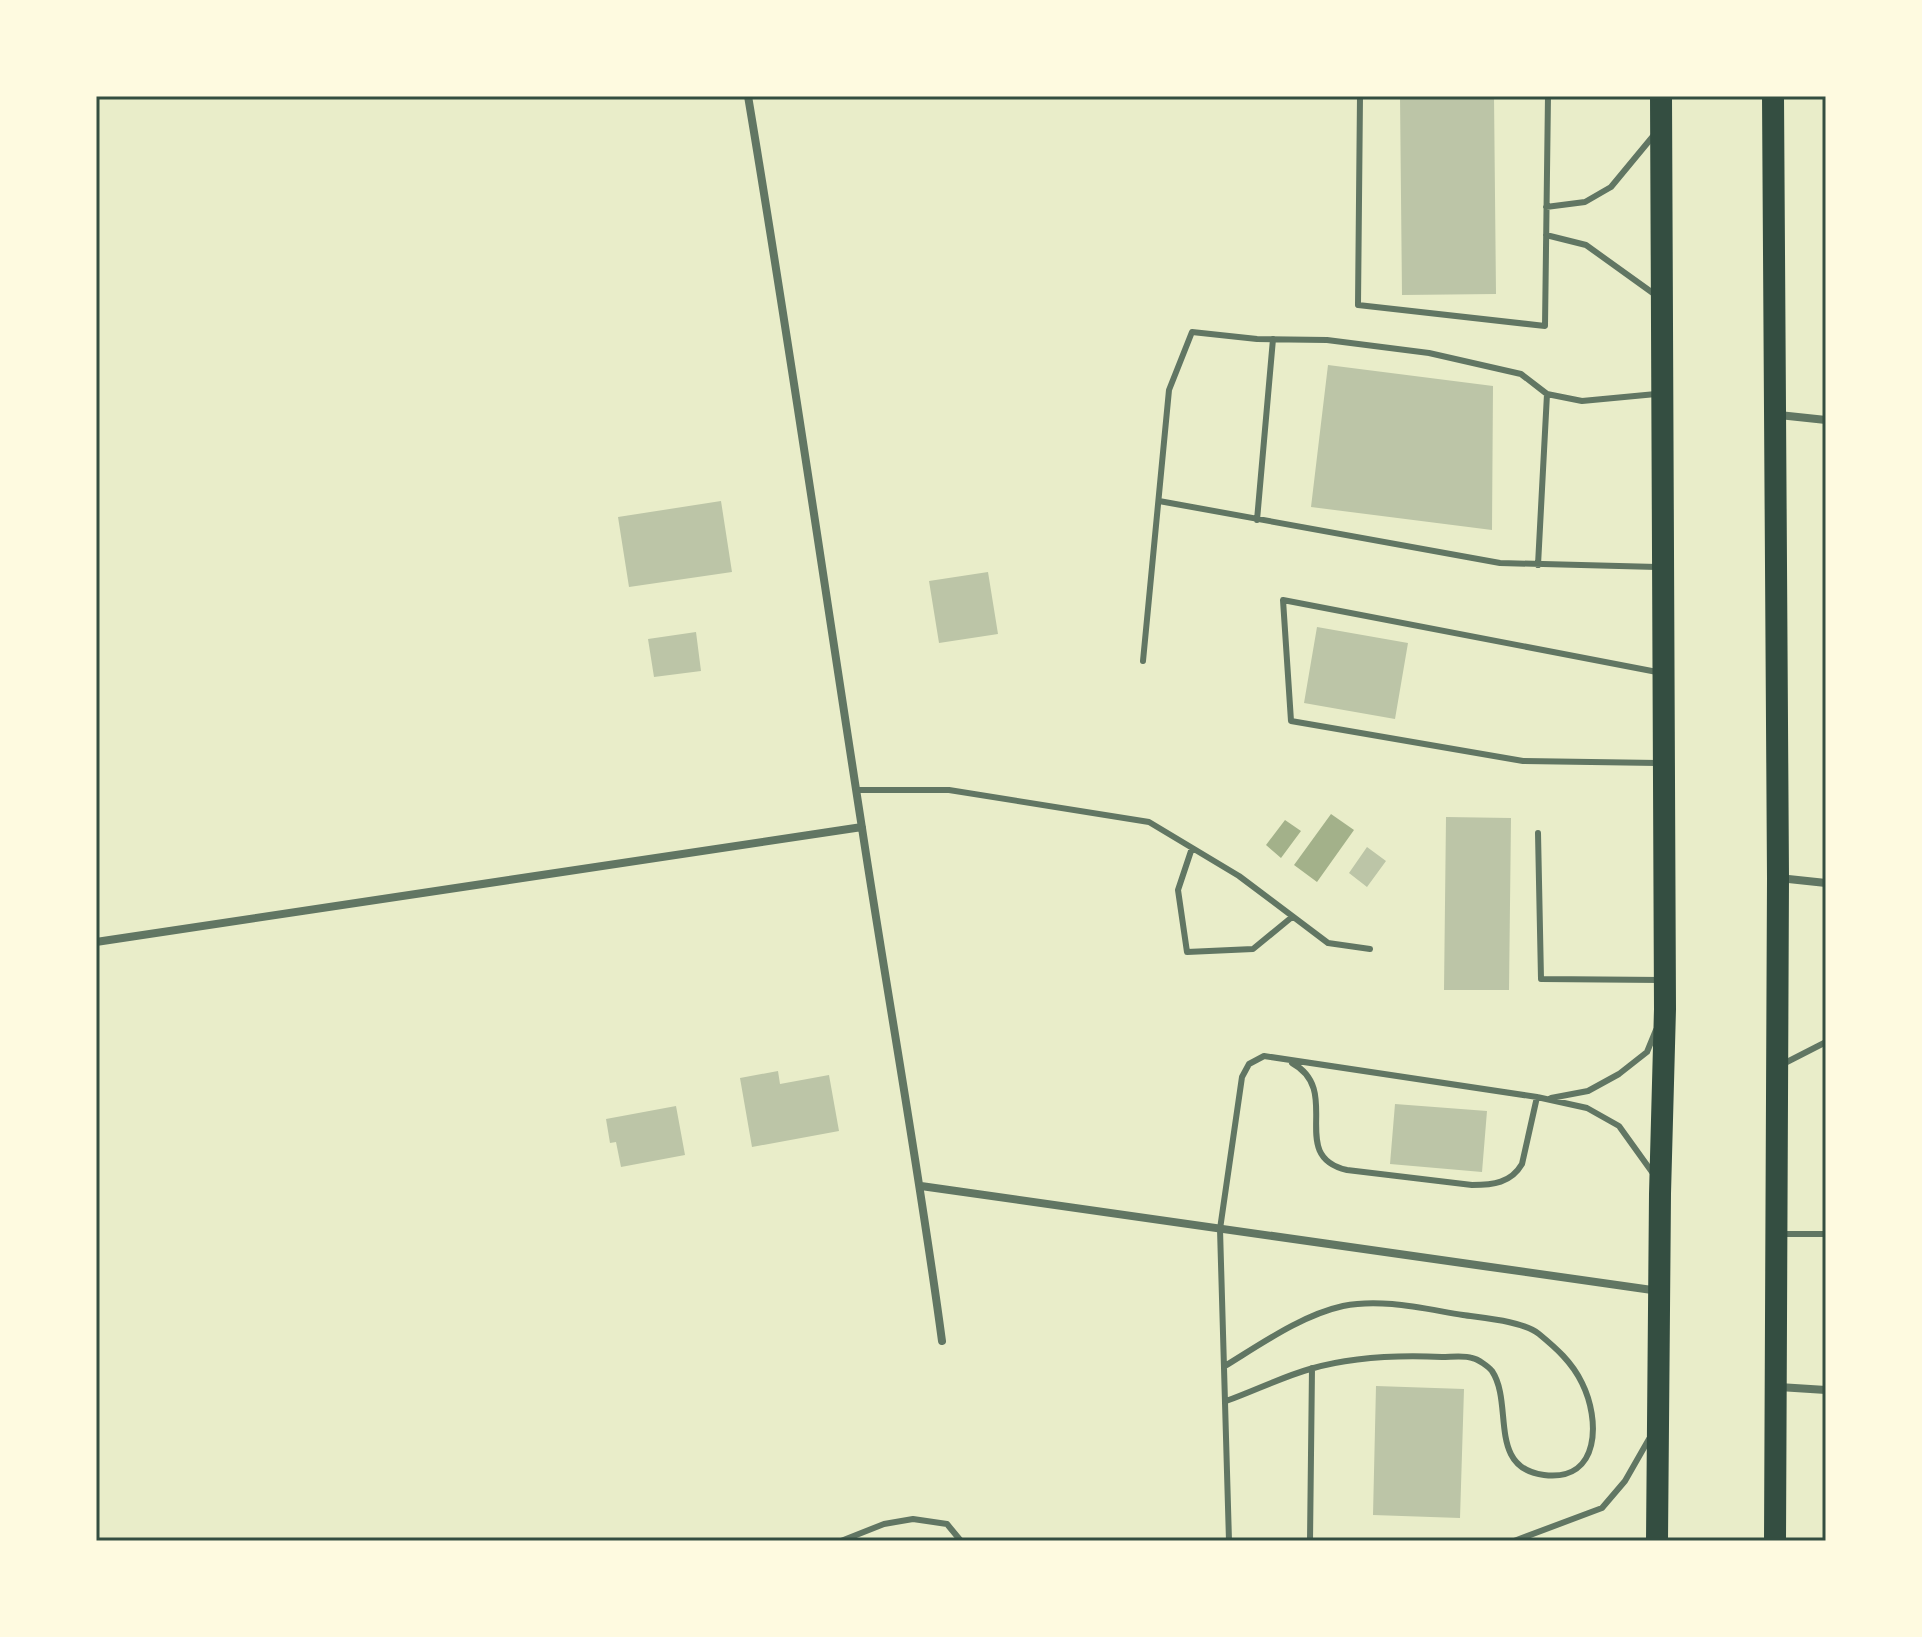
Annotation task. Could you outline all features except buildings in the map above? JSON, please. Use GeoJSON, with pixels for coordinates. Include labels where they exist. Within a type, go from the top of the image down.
{"type":"FeatureCollection","features":[{"type":"Feature","properties":{"kind":"highway"},"geometry":{"type":"LineString","coordinates":[[1657,1541],[1665,1009],[1661,96]]}},
{"type":"Feature","properties":{"kind":"highway"},"geometry":{"type":"LineString","coordinates":[[1773,96],[1778,878],[1775,1541]]}},
{"type":"Feature","properties":{"kind":"street"},"geometry":{"type":"LineString","coordinates":[[748,96],[921,1186],[942,1341]]}},
{"type":"Feature","properties":{"kind":"street"},"geometry":{"type":"LineString","coordinates":[[1774,415],[1826,420]]}},
{"type":"Feature","properties":{"kind":"street"},"geometry":{"type":"LineString","coordinates":[[96,942],[862,827]]}},
{"type":"Feature","properties":{"kind":"street"},"geometry":{"type":"LineString","coordinates":[[1778,878],[1826,883]]}},
{"type":"Feature","properties":{"kind":"street"},"geometry":{"type":"LineString","coordinates":[[921,1186],[1659,1291]]}},
{"type":"Feature","properties":{"kind":"street"},"geometry":{"type":"LineString","coordinates":[[1777,1387],[1826,1390]]}},
{"type":"Feature","properties":{"kind":"lane"},"geometry":{"type":"LineString","coordinates":[[1360,96],[1358,305],[1545,326],[1548,96]]}},
{"type":"Feature","properties":{"kind":"lane"},"geometry":{"type":"LineString","coordinates":[[1546,207],[1585,202],[1611,187],[1662,126]]}},
{"type":"Feature","properties":{"kind":"lane"},"geometry":{"type":"LineString","coordinates":[[1546,235],[1586,245],[1661,299]]}},
{"type":"Feature","properties":{"kind":"lane"},"geometry":{"type":"LineString","coordinates":[[1143,661],[1169,390],[1192,332],[1327,340],[1429,353],[1521,374],[1547,394],[1582,401],[1664,394]]}},
{"type":"Feature","properties":{"kind":"lane"},"geometry":{"type":"LineString","coordinates":[[1257,520],[1273,339]]}},
{"type":"Feature","properties":{"kind":"lane"},"geometry":{"type":"LineString","coordinates":[[1538,565],[1547,394]]}},
{"type":"Feature","properties":{"kind":"lane"},"geometry":{"type":"LineString","coordinates":[[1159,501],[1500,563],[1664,567]]}},
{"type":"Feature","properties":{"kind":"lane"},"geometry":{"type":"LineString","coordinates":[[1664,673],[1283,600],[1291,721],[1523,761],[1664,763]]}},
{"type":"Feature","properties":{"kind":"lane"},"geometry":{"type":"LineString","coordinates":[[856,790],[949,790],[1149,822],[1239,876],[1328,943],[1370,949]]}},
{"type":"Feature","properties":{"kind":"lane"},"geometry":{"type":"LineString","coordinates":[[1538,833],[1541,979],[1665,980]]}},
{"type":"Feature","properties":{"kind":"lane"},"geometry":{"type":"LineString","coordinates":[[1192,848],[1178,890],[1187,952],[1253,949],[1292,917]]}},
{"type":"Feature","properties":{"kind":"lane"},"geometry":{"type":"LineString","coordinates":[[1547,1099],[1588,1091],[1619,1074],[1647,1052],[1665,1009]]}},
{"type":"Feature","properties":{"kind":"lane"},"geometry":{"type":"LineString","coordinates":[[1777,1068],[1826,1042]]}},
{"type":"Feature","properties":{"kind":"lane"},"geometry":{"type":"LineString","coordinates":[[1229,1541],[1220,1229],[1242,1077],[1249,1064],[1264,1056],[1537,1097],[1587,1108],[1619,1126],[1650,1166],[1660,1194]]}},
{"type":"Feature","properties":{"kind":"lane"},"geometry":{"type":"LineString","coordinates":[[1286,1059],[1302,1068],[1315,1086],[1319,1109],[1315,1143],[1319,1153],[1335,1167],[1347,1170],[1472,1185],[1505,1181],[1517,1173],[1522,1164],[1537,1097]]}},
{"type":"Feature","properties":{"kind":"lane"},"geometry":{"type":"LineString","coordinates":[[1777,1234],[1826,1234]]}},
{"type":"Feature","properties":{"kind":"lane"},"geometry":{"type":"LineString","coordinates":[[1225,1366],[1287,1328],[1343,1306],[1382,1303],[1487,1318],[1533,1329],[1561,1352],[1582,1382],[1595,1420],[1591,1450],[1582,1464],[1565,1475],[1543,1475],[1522,1467],[1506,1444],[1500,1396],[1492,1370],[1473,1358],[1398,1355],[1312,1368],[1226,1401]]}},
{"type":"Feature","properties":{"kind":"lane"},"geometry":{"type":"LineString","coordinates":[[1310,1541],[1312,1368]]}},
{"type":"Feature","properties":{"kind":"lane"},"geometry":{"type":"LineString","coordinates":[[1514,1541],[1602,1508],[1625,1481],[1657,1425]]}},
{"type":"Feature","properties":{"kind":"lane"},"geometry":{"type":"LineString","coordinates":[[841,1541],[884,1524],[913,1519],[947,1524],[961,1541]]}},
{"type":"Feature","properties":{"kind":"shaded area"},"geometry":{"type":"Polygon","coordinates":[[[1331,814],[1354,830],[1317,882],[1294,865],[1331,814]]]}},
{"type":"Feature","properties":{"kind":"shaded area"},"geometry":{"type":"Polygon","coordinates":[[[1285,820],[1301,831],[1281,858],[1266,845],[1285,820]]]}}]}
